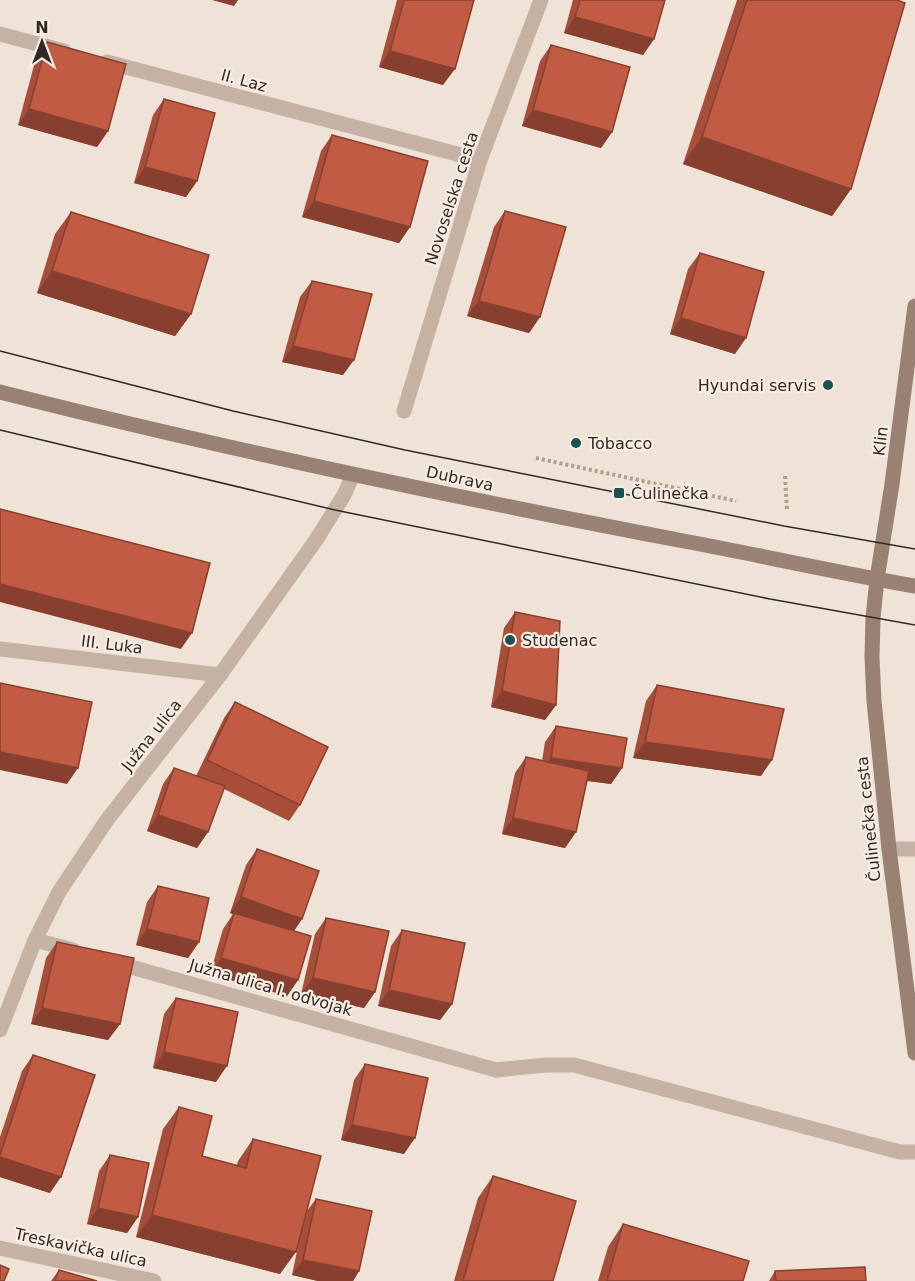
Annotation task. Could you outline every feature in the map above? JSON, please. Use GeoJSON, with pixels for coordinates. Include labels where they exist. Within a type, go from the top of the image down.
{"type":"FeatureCollection","features":[{"type":"Feature","properties":{"kind":"main road","name":"Klin"},"geometry":{"type":"LineString","coordinates":[[877,579],[915,306]]}},
{"type":"Feature","properties":{"kind":"main road","name":"Dubrava"},"geometry":{"type":"LineString","coordinates":[[0,392],[352,474],[915,586]]}},
{"type":"Feature","properties":{"kind":"main road","name":"Čulinečka cesta"},"geometry":{"type":"LineString","coordinates":[[877,579],[873,618],[874,701],[889,849],[915,1053]]}},
{"type":"Feature","properties":{"kind":"street","name":"Novoselska cesta"},"geometry":{"type":"LineString","coordinates":[[404,411],[480,160],[541,0]]}},
{"type":"Feature","properties":{"kind":"street","name":"II. Laz"},"geometry":{"type":"LineString","coordinates":[[0,34],[480,160]]}},
{"type":"Feature","properties":{"kind":"street","name":"Južna ulica"},"geometry":{"type":"LineString","coordinates":[[0,1030],[35,940],[59,892],[107,820],[220,675],[325,526],[344,495],[352,474]]}},
{"type":"Feature","properties":{"kind":"street","name":"III. Luka"},"geometry":{"type":"LineString","coordinates":[[0,650],[220,675]]}},
{"type":"Feature","properties":{"kind":"street"},"geometry":{"type":"LineString","coordinates":[[889,849],[915,849]]}},
{"type":"Feature","properties":{"kind":"street","name":"Južna ulica I. odvojak"},"geometry":{"type":"LineString","coordinates":[[35,940],[496,1070],[535,1065],[574,1065],[900,1152],[915,1152]]}},
{"type":"Feature","properties":{"kind":"street","name":"Treskavička ulica"},"geometry":{"type":"LineString","coordinates":[[0,1248],[147,1280]]}},
{"type":"Feature","properties":{"kind":"path"},"geometry":{"type":"LineString","coordinates":[[536,458],[736,501]]}},
{"type":"Feature","properties":{"kind":"path"},"geometry":{"type":"LineString","coordinates":[[785,476],[787,511]]}},
{"type":"Feature","properties":{"kind":"building"},"geometry":{"type":"Polygon","coordinates":[[[404,0],[474,0],[455,69],[390,51],[404,0]]]}},
{"type":"Feature","properties":{"kind":"building"},"geometry":{"type":"Polygon","coordinates":[[[580,0],[665,0],[654,39],[575,17],[580,0]]]}},
{"type":"Feature","properties":{"kind":"building"},"geometry":{"type":"Polygon","coordinates":[[[747,0],[897,0],[905,3],[851,189],[702,137],[747,0]]]}},
{"type":"Feature","properties":{"kind":"building"},"geometry":{"type":"Polygon","coordinates":[[[47,42],[126,64],[108,131],[29,109],[47,42]]]}},
{"type":"Feature","properties":{"kind":"building"},"geometry":{"type":"Polygon","coordinates":[[[551,45],[630,67],[612,132],[533,110],[551,45]]]}},
{"type":"Feature","properties":{"kind":"building"},"geometry":{"type":"Polygon","coordinates":[[[164,99],[215,113],[197,181],[145,167],[164,99]]]}},
{"type":"Feature","properties":{"kind":"building"},"geometry":{"type":"Polygon","coordinates":[[[332,135],[428,161],[410,227],[314,201],[332,135]]]}},
{"type":"Feature","properties":{"kind":"building"},"geometry":{"type":"Polygon","coordinates":[[[505,211],[566,227],[540,317],[479,301],[505,211]]]}},
{"type":"Feature","properties":{"kind":"building"},"geometry":{"type":"Polygon","coordinates":[[[71,212],[209,255],[191,314],[52,271],[71,212]]]}},
{"type":"Feature","properties":{"kind":"building"},"geometry":{"type":"Polygon","coordinates":[[[700,253],[764,272],[746,338],[681,318],[700,253]]]}},
{"type":"Feature","properties":{"kind":"building"},"geometry":{"type":"Polygon","coordinates":[[[312,281],[372,294],[354,360],[293,346],[312,281]]]}},
{"type":"Feature","properties":{"kind":"building"},"geometry":{"type":"Polygon","coordinates":[[[0,509],[210,563],[192,633],[0,584],[0,509]]]}},
{"type":"Feature","properties":{"kind":"building"},"geometry":{"type":"Polygon","coordinates":[[[515,612],[560,621],[556,705],[502,691],[515,612]]]}},
{"type":"Feature","properties":{"kind":"building"},"geometry":{"type":"Polygon","coordinates":[[[0,683],[92,702],[78,768],[0,752],[0,683]]]}},
{"type":"Feature","properties":{"kind":"building"},"geometry":{"type":"Polygon","coordinates":[[[657,685],[784,709],[772,760],[645,742],[657,685]]]}},
{"type":"Feature","properties":{"kind":"building"},"geometry":{"type":"Polygon","coordinates":[[[235,702],[328,747],[300,805],[207,760],[235,702]]]}},
{"type":"Feature","properties":{"kind":"building"},"geometry":{"type":"Polygon","coordinates":[[[556,726],[627,738],[622,768],[551,758],[556,726]]]}},
{"type":"Feature","properties":{"kind":"building"},"geometry":{"type":"Polygon","coordinates":[[[526,757],[589,771],[576,832],[513,818],[526,757]]]}},
{"type":"Feature","properties":{"kind":"building"},"geometry":{"type":"Polygon","coordinates":[[[174,768],[225,786],[208,832],[158,815],[174,768]]]}},
{"type":"Feature","properties":{"kind":"building"},"geometry":{"type":"Polygon","coordinates":[[[257,849],[319,871],[302,919],[241,897],[257,849]]]}},
{"type":"Feature","properties":{"kind":"building"},"geometry":{"type":"Polygon","coordinates":[[[158,886],[209,898],[199,942],[147,929],[158,886]]]}},
{"type":"Feature","properties":{"kind":"building"},"geometry":{"type":"Polygon","coordinates":[[[234,913],[311,936],[298,980],[221,958],[234,913]]]}},
{"type":"Feature","properties":{"kind":"building"},"geometry":{"type":"Polygon","coordinates":[[[326,918],[389,931],[375,992],[313,978],[326,918]]]}},
{"type":"Feature","properties":{"kind":"building"},"geometry":{"type":"Polygon","coordinates":[[[402,930],[465,943],[452,1004],[389,990],[402,930]]]}},
{"type":"Feature","properties":{"kind":"building"},"geometry":{"type":"Polygon","coordinates":[[[57,942],[134,958],[120,1024],[42,1008],[57,942]]]}},
{"type":"Feature","properties":{"kind":"building"},"geometry":{"type":"Polygon","coordinates":[[[176,998],[238,1012],[227,1066],[164,1052],[176,998]]]}},
{"type":"Feature","properties":{"kind":"building"},"geometry":{"type":"Polygon","coordinates":[[[33,1055],[95,1075],[61,1177],[0,1157],[33,1055]]]}},
{"type":"Feature","properties":{"kind":"building"},"geometry":{"type":"Polygon","coordinates":[[[365,1064],[428,1078],[415,1138],[352,1125],[365,1064]]]}},
{"type":"Feature","properties":{"kind":"building"},"geometry":{"type":"Polygon","coordinates":[[[179,1107],[212,1116],[202,1156],[246,1168],[253,1139],[321,1156],[296,1252],[152,1215],[179,1107]]]}},
{"type":"Feature","properties":{"kind":"building"},"geometry":{"type":"Polygon","coordinates":[[[110,1155],[149,1163],[138,1217],[98,1208],[110,1155]]]}},
{"type":"Feature","properties":{"kind":"building"},"geometry":{"type":"Polygon","coordinates":[[[493,1176],[576,1201],[553,1281],[463,1281],[493,1176]]]}},
{"type":"Feature","properties":{"kind":"building"},"geometry":{"type":"Polygon","coordinates":[[[316,1199],[372,1211],[359,1271],[303,1260],[316,1199]]]}},
{"type":"Feature","properties":{"kind":"building"},"geometry":{"type":"Polygon","coordinates":[[[623,1224],[749,1261],[743,1281],[607,1281],[623,1224]]]}},
{"type":"Feature","properties":{"kind":"building"},"geometry":{"type":"Polygon","coordinates":[[[0,1265],[9,1269],[4,1281],[0,1281],[0,1265]]]}},
{"type":"Feature","properties":{"kind":"building"},"geometry":{"type":"Polygon","coordinates":[[[865,1267],[866,1281],[776,1281],[775,1271],[865,1267]]]}},
{"type":"Feature","properties":{"kind":"building"},"geometry":{"type":"Polygon","coordinates":[[[59,1270],[97,1281],[55,1281],[59,1270]]]}},
{"type":"Feature","properties":{"kind":"tram line"},"geometry":{"type":"LineString","coordinates":[[0,351],[233,411],[405,450],[784,526],[915,549]]}},
{"type":"Feature","properties":{"kind":"tram line"},"geometry":{"type":"LineString","coordinates":[[0,430],[335,510],[770,599],[915,625]]}},
{"type":"Feature","properties":{"kind":"place","name":"Hyundai servis"},"geometry":{"type":"Point","coordinates":[828,385]}},
{"type":"Feature","properties":{"kind":"place","name":"Tobacco"},"geometry":{"type":"Point","coordinates":[576,443]}},
{"type":"Feature","properties":{"kind":"place","name":"Čulinečka"},"geometry":{"type":"Point","coordinates":[619,493]}},
{"type":"Feature","properties":{"kind":"place","name":"Studenac"},"geometry":{"type":"Point","coordinates":[510,640]}}]}
